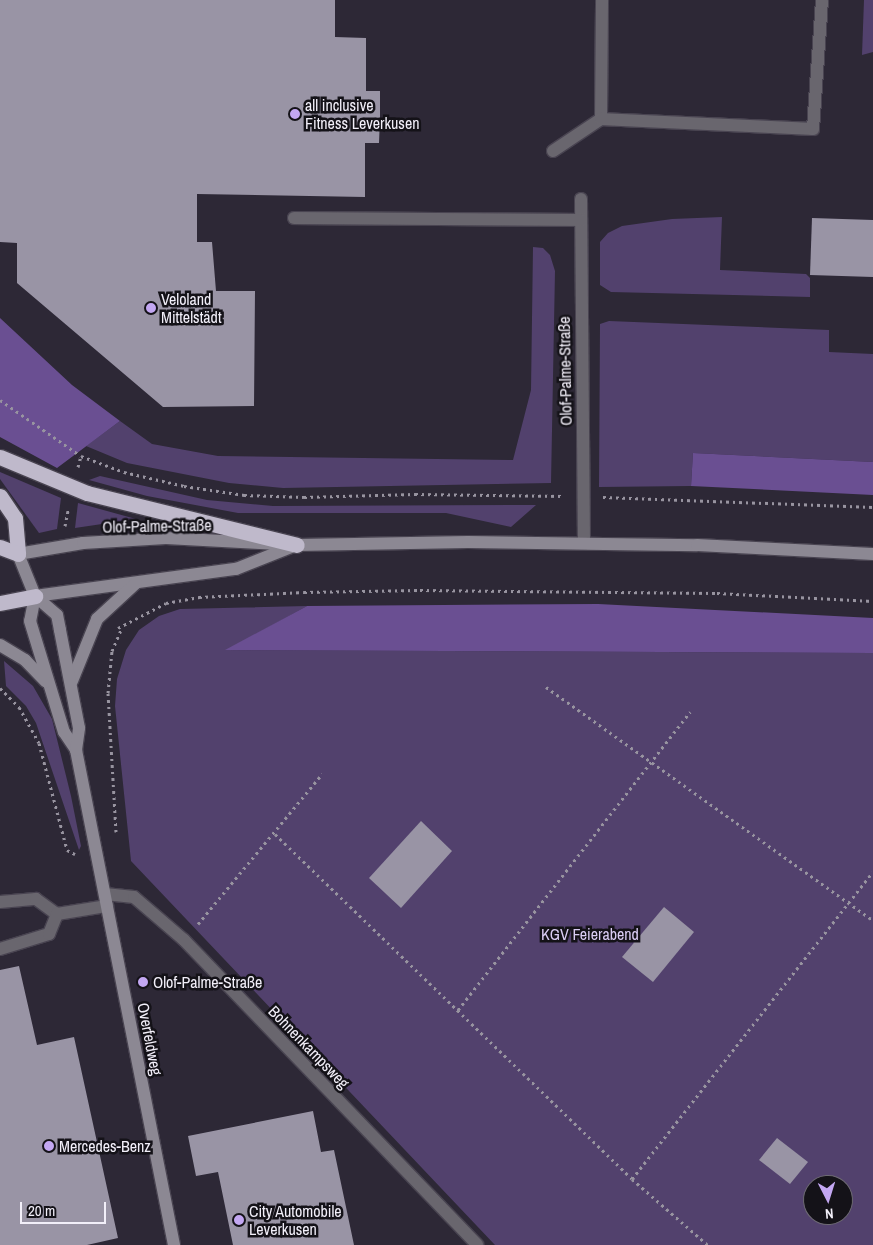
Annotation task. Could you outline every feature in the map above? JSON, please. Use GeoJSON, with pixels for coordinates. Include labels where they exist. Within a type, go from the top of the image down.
{"type":"FeatureCollection","features":[{"type":"Feature","properties":{"kind":"highway"},"geometry":{"type":"LineString","coordinates":[[0,457],[87,493],[297,545]]}},
{"type":"Feature","properties":{"kind":"highway"},"geometry":{"type":"LineString","coordinates":[[0,496],[15,518],[18,554]]}},
{"type":"Feature","properties":{"kind":"highway"},"geometry":{"type":"LineString","coordinates":[[0,547],[18,554]]}},
{"type":"Feature","properties":{"kind":"highway"},"geometry":{"type":"LineString","coordinates":[[0,557],[18,554]]}},
{"type":"Feature","properties":{"kind":"highway"},"geometry":{"type":"LineString","coordinates":[[0,603],[34,596]]}},
{"type":"Feature","properties":{"kind":"main road","name":"Olof-Palme-Straße"},"geometry":{"type":"LineString","coordinates":[[18,554],[83,543],[166,538],[297,545],[584,543],[873,554]]}},
{"type":"Feature","properties":{"kind":"main road","name":"Olof-Palme-Straße"},"geometry":{"type":"LineString","coordinates":[[34,596],[236,568],[297,545]]}},
{"type":"Feature","properties":{"kind":"main road"},"geometry":{"type":"LineString","coordinates":[[18,554],[34,596]]}},
{"type":"Feature","properties":{"kind":"main road"},"geometry":{"type":"LineString","coordinates":[[72,681],[97,620],[138,582]]}},
{"type":"Feature","properties":{"kind":"main road","name":"Overfeldweg"},"geometry":{"type":"LineString","coordinates":[[34,596],[57,615],[72,681],[79,728],[76,750],[174,1245]]}},
{"type":"Feature","properties":{"kind":"main road","name":"Overfeldweg"},"geometry":{"type":"LineString","coordinates":[[34,596],[30,621],[64,732],[76,750]]}},
{"type":"Feature","properties":{"kind":"main road"},"geometry":{"type":"LineString","coordinates":[[0,645],[25,660],[49,685]]}},
{"type":"Feature","properties":{"kind":"lane"},"geometry":{"type":"LineString","coordinates":[[601,118],[602,0]]}},
{"type":"Feature","properties":{"kind":"lane"},"geometry":{"type":"LineString","coordinates":[[553,151],[601,118],[813,129],[822,0]]}},
{"type":"Feature","properties":{"kind":"lane","name":"Olof-Palme-Straße"},"geometry":{"type":"LineString","coordinates":[[580,199],[584,543]]}},
{"type":"Feature","properties":{"kind":"lane"},"geometry":{"type":"LineString","coordinates":[[294,218],[581,220]]}},
{"type":"Feature","properties":{"kind":"lane","name":"Bohnenkampsweg"},"geometry":{"type":"LineString","coordinates":[[57,914],[106,900],[134,897],[184,940],[477,1245]]}},
{"type":"Feature","properties":{"kind":"lane"},"geometry":{"type":"LineString","coordinates":[[0,902],[36,899],[57,914],[49,934],[0,949]]}},
{"type":"Feature","properties":{"kind":"path"},"geometry":{"type":"LineString","coordinates":[[0,400],[81,456],[124,472],[184,486],[244,495],[304,497],[415,494],[583,496],[873,507]]}},
{"type":"Feature","properties":{"kind":"path"},"geometry":{"type":"LineString","coordinates":[[0,688],[19,707],[39,743],[68,850],[100,867],[116,841],[108,693],[112,651],[121,630],[166,603],[200,598],[295,592],[420,590],[717,593],[873,601]]}},
{"type":"Feature","properties":{"kind":"path"},"geometry":{"type":"LineString","coordinates":[[97,620],[121,630]]}},
{"type":"Feature","properties":{"kind":"path"},"geometry":{"type":"LineString","coordinates":[[546,687],[650,763],[873,920]]}},
{"type":"Feature","properties":{"kind":"path"},"geometry":{"type":"LineString","coordinates":[[458,1010],[690,712]]}},
{"type":"Feature","properties":{"kind":"path"},"geometry":{"type":"LineString","coordinates":[[184,940],[275,834],[322,774]]}},
{"type":"Feature","properties":{"kind":"path"},"geometry":{"type":"LineString","coordinates":[[275,834],[632,1178],[708,1245]]}},
{"type":"Feature","properties":{"kind":"path"},"geometry":{"type":"LineString","coordinates":[[632,1178],[873,872]]}},
{"type":"Feature","properties":{"kind":"green space"},"geometry":{"type":"Polygon","coordinates":[[[864,0],[873,0],[873,52],[862,55],[864,0]]]}},
{"type":"Feature","properties":{"kind":"green space"},"geometry":{"type":"Polygon","coordinates":[[[722,217],[720,270],[806,274],[810,278],[810,297],[611,292],[600,285],[600,242],[608,233],[622,226],[672,219],[722,217]]]}},
{"type":"Feature","properties":{"kind":"green space"},"geometry":{"type":"Polygon","coordinates":[[[533,247],[543,248],[550,255],[555,271],[551,483],[283,488],[229,483],[127,463],[86,446],[120,421],[152,444],[218,456],[513,460],[531,390],[533,247]]]}},
{"type":"Feature","properties":{"kind":"green space"},"geometry":{"type":"Polygon","coordinates":[[[609,321],[829,330],[829,352],[873,354],[873,462],[693,453],[691,486],[599,487],[600,324],[609,321]]]}},
{"type":"Feature","properties":{"kind":"green space"},"geometry":{"type":"Polygon","coordinates":[[[0,472],[61,498],[57,529],[39,533],[0,479],[0,472]]]}},
{"type":"Feature","properties":{"kind":"green space"},"geometry":{"type":"Polygon","coordinates":[[[100,476],[207,500],[273,506],[536,505],[511,527],[446,513],[238,513],[147,496],[89,480],[100,476]]]}},
{"type":"Feature","properties":{"kind":"green space"},"geometry":{"type":"Polygon","coordinates":[[[78,503],[136,519],[75,528],[78,503]]]}},
{"type":"Feature","properties":{"kind":"green space","name":"KGV Feierabend"},"geometry":{"type":"Polygon","coordinates":[[[307,606],[227,650],[873,653],[873,1245],[495,1245],[131,861],[115,706],[117,679],[126,650],[139,630],[159,616],[180,609],[307,606]]]}},
{"type":"Feature","properties":{"kind":"green space"},"geometry":{"type":"Polygon","coordinates":[[[4,661],[33,686],[52,719],[71,796],[81,846],[79,850],[36,723],[26,706],[6,686],[4,661]]]}},
{"type":"Feature","properties":{"kind":"shaded area"},"geometry":{"type":"Polygon","coordinates":[[[0,318],[72,385],[120,421],[57,468],[0,437],[0,318]]]}},
{"type":"Feature","properties":{"kind":"shaded area"},"geometry":{"type":"Polygon","coordinates":[[[693,453],[873,462],[873,495],[691,486],[693,453]]]}},
{"type":"Feature","properties":{"kind":"shaded area"},"geometry":{"type":"Polygon","coordinates":[[[598,604],[873,618],[873,653],[225,650],[307,606],[598,604]]]}},
{"type":"Feature","properties":{"kind":"building"},"geometry":{"type":"Polygon","coordinates":[[[0,0],[335,0],[335,37],[366,38],[366,91],[380,91],[380,118],[379,143],[365,143],[365,197],[197,194],[197,242],[212,242],[216,291],[255,291],[254,406],[163,407],[17,283],[17,243],[0,242],[0,0]]]}},
{"type":"Feature","properties":{"kind":"building"},"geometry":{"type":"Polygon","coordinates":[[[812,218],[873,220],[873,277],[810,275],[812,218]]]}},
{"type":"Feature","properties":{"kind":"building"},"geometry":{"type":"Polygon","coordinates":[[[421,821],[452,851],[401,908],[369,878],[421,821]]]}},
{"type":"Feature","properties":{"kind":"building"},"geometry":{"type":"Polygon","coordinates":[[[664,907],[694,932],[653,982],[622,957],[664,907]]]}},
{"type":"Feature","properties":{"kind":"building","name":"Mercedes-Benz"},"geometry":{"type":"Polygon","coordinates":[[[19,966],[37,1045],[74,1037],[118,1238],[87,1245],[0,1245],[0,970],[19,966]]]}},
{"type":"Feature","properties":{"kind":"building"},"geometry":{"type":"Polygon","coordinates":[[[313,1111],[321,1152],[334,1150],[354,1245],[233,1245],[218,1172],[196,1176],[188,1136],[313,1111]]]}},
{"type":"Feature","properties":{"kind":"building"},"geometry":{"type":"Polygon","coordinates":[[[777,1138],[808,1162],[790,1184],[759,1160],[777,1138]]]}},
{"type":"Feature","properties":{"kind":"place","name":"all inclusive Fitness Leverkusen"},"geometry":{"type":"Point","coordinates":[295,114]}},
{"type":"Feature","properties":{"kind":"place","name":"Veloland Mittelstädt"},"geometry":{"type":"Point","coordinates":[151,308]}},
{"type":"Feature","properties":{"kind":"place","name":"Olof-Palme-Straße"},"geometry":{"type":"Point","coordinates":[143,982]}},
{"type":"Feature","properties":{"kind":"place","name":"Mercedes-Benz"},"geometry":{"type":"Point","coordinates":[49,1146]}},
{"type":"Feature","properties":{"kind":"place","name":"City Automobile Leverkusen"},"geometry":{"type":"Point","coordinates":[239,1220]}}]}
